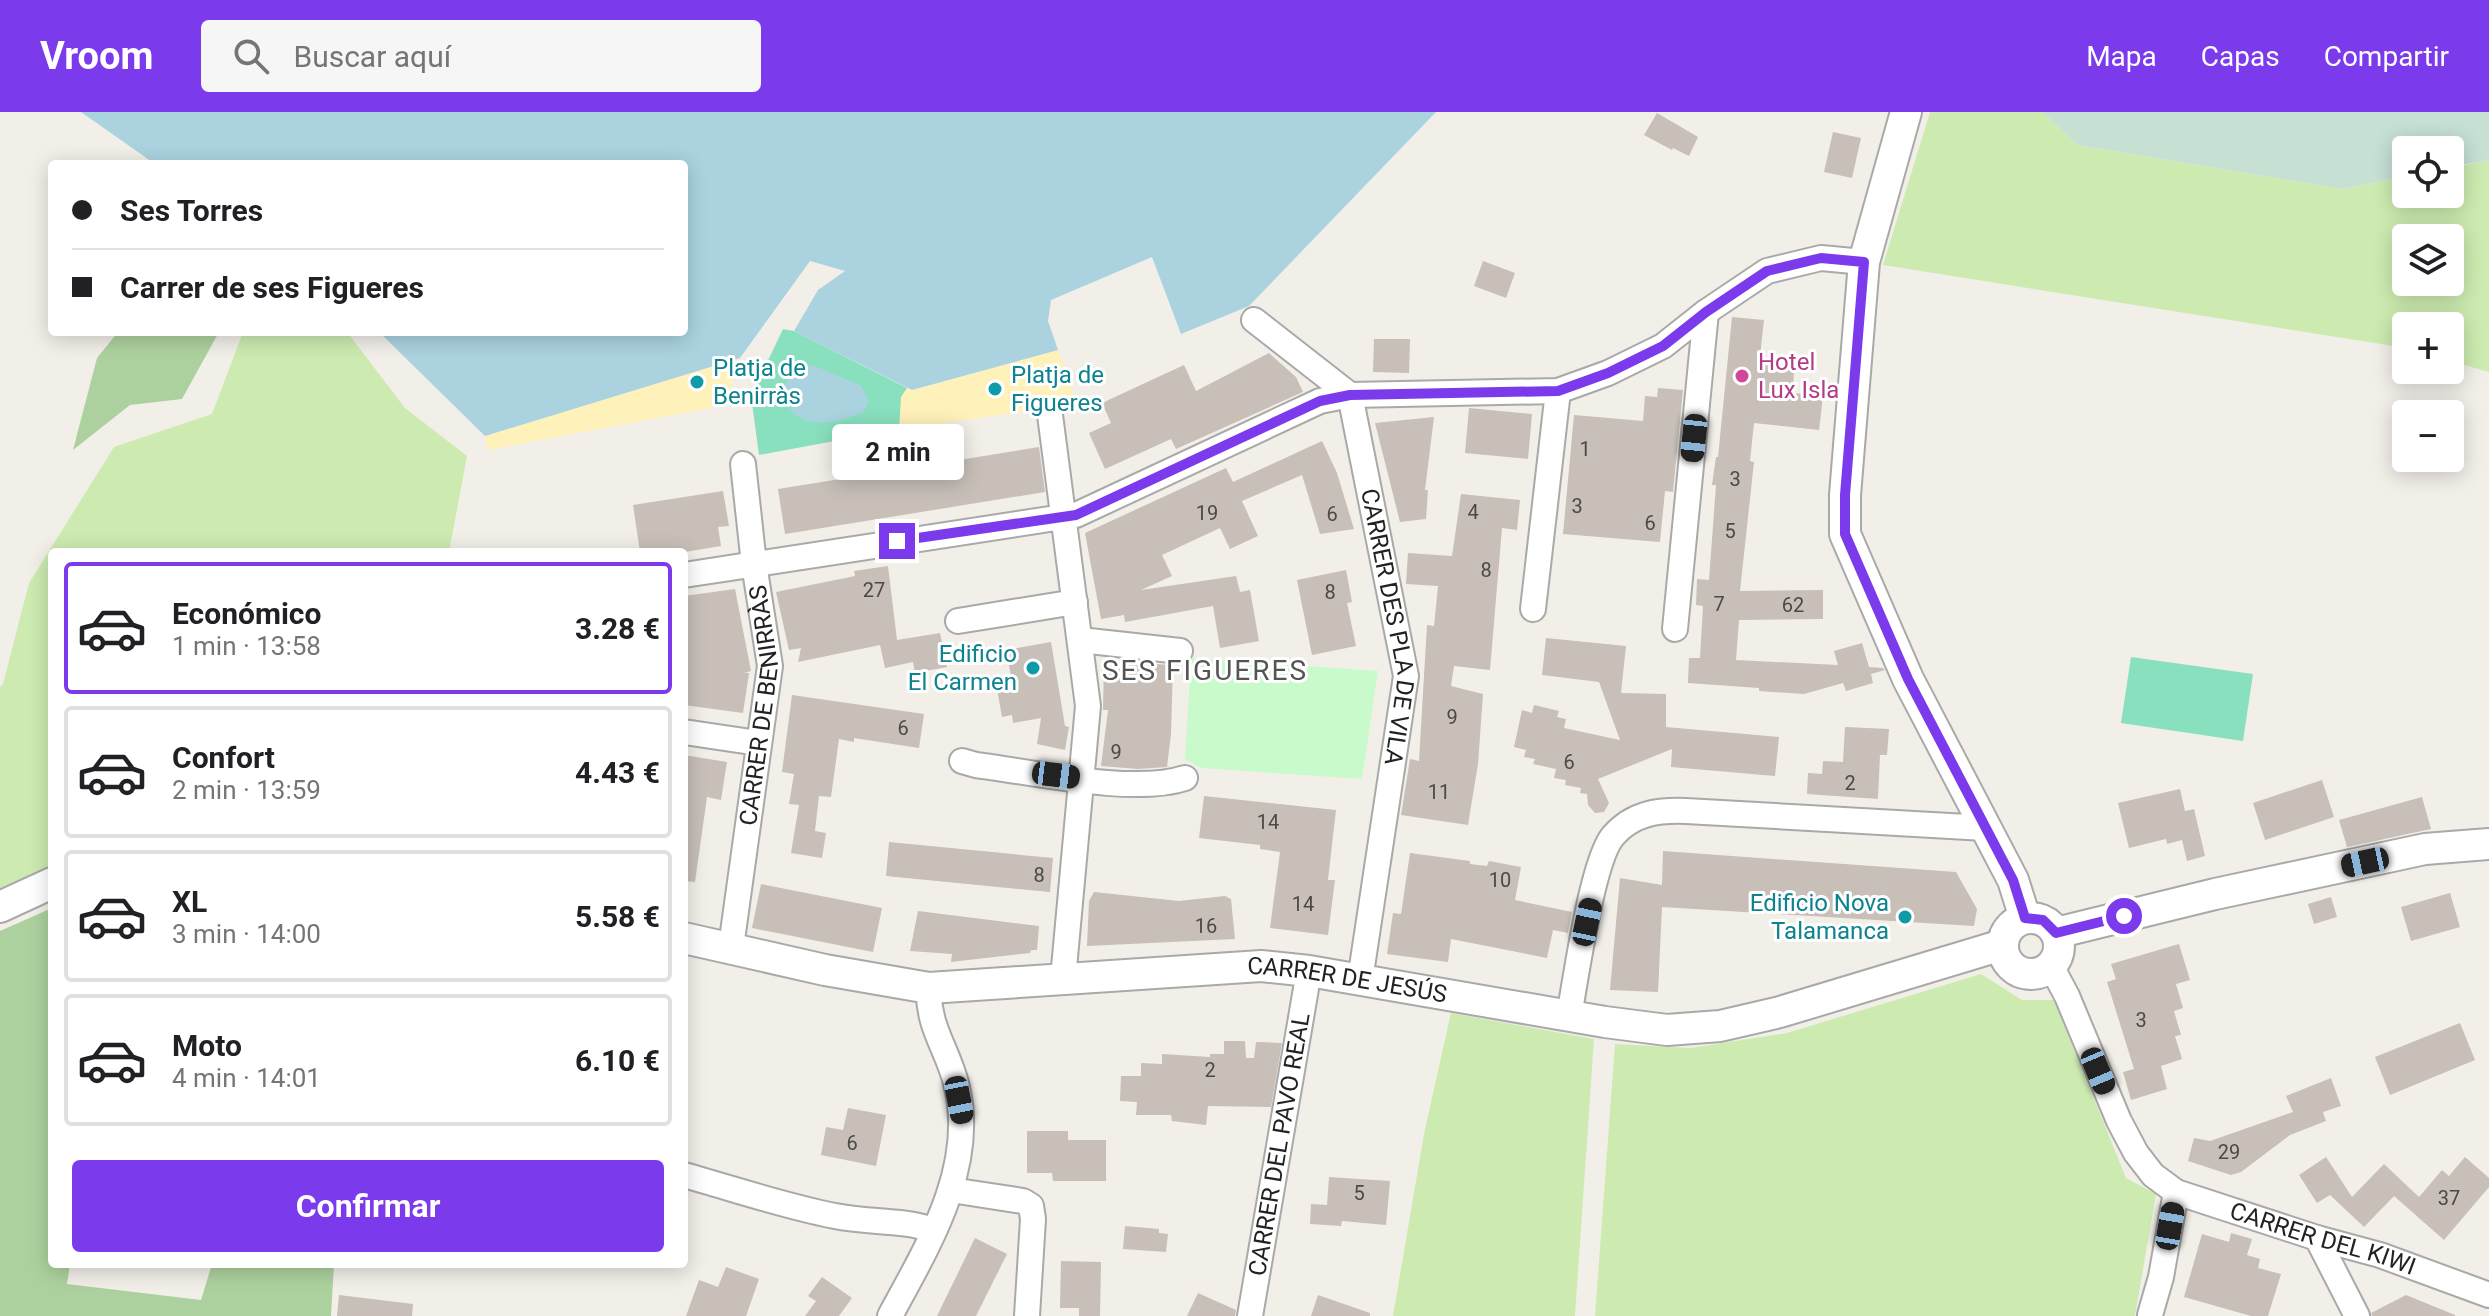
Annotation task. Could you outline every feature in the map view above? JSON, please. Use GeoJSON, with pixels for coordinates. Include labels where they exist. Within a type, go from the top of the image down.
{"type":"FeatureCollection","features":[{"type":"Feature","properties":{"kind":"street"},"geometry":{"type":"LineString","coordinates":[[1906,112],[1864,262],[1845,495],[1845,534],[1908,679],[2013,880],[2025,918]]}},
{"type":"Feature","properties":{"kind":"street"},"geometry":{"type":"LineString","coordinates":[[688,574],[1076,515],[1320,401],[1350,395],[1558,391],[1608,373],[1663,346],[1706,312],[1767,271],[1821,258],[1864,262]]}},
{"type":"Feature","properties":{"kind":"street"},"geometry":{"type":"LineString","coordinates":[[1675,629],[1706,312]]}},
{"type":"Feature","properties":{"kind":"street"},"geometry":{"type":"LineString","coordinates":[[1254,320],[1350,395]]}},
{"type":"Feature","properties":{"kind":"street"},"geometry":{"type":"LineString","coordinates":[[1533,609],[1558,391]]}},
{"type":"Feature","properties":{"kind":"street","name":"CARRER DES PLA DE VILA"},"geometry":{"type":"LineString","coordinates":[[1350,395],[1406,676],[1360,980]]}},
{"type":"Feature","properties":{"kind":"street"},"geometry":{"type":"LineString","coordinates":[[1050,415],[1088,706],[1063,979]]}},
{"type":"Feature","properties":{"kind":"street","name":"CARRER DE BENIRRÀS"},"geometry":{"type":"LineString","coordinates":[[731,947],[770,666],[743,464]]}},
{"type":"Feature","properties":{"kind":"street"},"geometry":{"type":"LineString","coordinates":[[958,621],[1075,602]]}},
{"type":"Feature","properties":{"kind":"street"},"geometry":{"type":"LineString","coordinates":[[1080,640],[1180,651]]}},
{"type":"Feature","properties":{"kind":"street"},"geometry":{"type":"LineString","coordinates":[[688,733],[758,743]]}},
{"type":"Feature","properties":{"kind":"street"},"geometry":{"type":"LineString","coordinates":[[962,761],[1082,779],[1165,785],[1185,778]]}},
{"type":"Feature","properties":{"kind":"street"},"geometry":{"type":"LineString","coordinates":[[1569,1016],[1600,860],[1613,836],[1634,819],[1656,810],[1985,828]]}},
{"type":"Feature","properties":{"kind":"street"},"geometry":{"type":"LineString","coordinates":[[2056,933],[2215,894],[2425,849],[2489,844]]}},
{"type":"Feature","properties":{"kind":"street"},"geometry":{"type":"LineString","coordinates":[[0,907],[48,885]]}},
{"type":"Feature","properties":{"kind":"street"},"geometry":{"type":"LineString","coordinates":[[2025,918],[2043,920],[2056,933],[2059,950],[2051,966],[2043,971],[2024,973],[2008,963],[2002,945],[2009,928],[2025,918]]}},
{"type":"Feature","properties":{"kind":"street","name":"CARRER DE JESÚS"},"geometry":{"type":"LineString","coordinates":[[688,939],[825,970],[929,988],[1261,966],[1309,971],[1667,1030],[1720,1026],[1780,1012],[2002,945]]}},
{"type":"Feature","properties":{"kind":"street","name":"CARRER DEL KIWI"},"geometry":{"type":"LineString","coordinates":[[2051,966],[2067,996],[2119,1121],[2136,1153],[2153,1175],[2176,1192],[2380,1255],[2489,1295]]}},
{"type":"Feature","properties":{"kind":"street","name":"CARRER DEL PAVO REAL"},"geometry":{"type":"LineString","coordinates":[[1250,1316],[1309,971]]}},
{"type":"Feature","properties":{"kind":"street"},"geometry":{"type":"LineString","coordinates":[[890,1316],[951,1190],[961,1146],[962,1116],[957,1084],[931,1019],[929,988]]}},
{"type":"Feature","properties":{"kind":"street"},"geometry":{"type":"LineString","coordinates":[[688,1176],[833,1216],[869,1222],[912,1222],[933,1230]]}},
{"type":"Feature","properties":{"kind":"street"},"geometry":{"type":"LineString","coordinates":[[951,1190],[1023,1201],[1031,1206],[1033,1219],[1027,1316]]}},
{"type":"Feature","properties":{"kind":"street"},"geometry":{"type":"LineString","coordinates":[[2150,1315],[2161,1277],[2176,1192]]}},
{"type":"Feature","properties":{"kind":"street"},"geometry":{"type":"LineString","coordinates":[[2317,1238],[2357,1316]]}},
{"type":"Feature","properties":{"kind":"green space"},"geometry":{"type":"Polygon","coordinates":[[[1930,112],[2043,112],[2077,145],[2342,189],[2392,179],[2392,208],[2464,208],[2464,165],[2489,160],[2489,372],[2464,365],[2464,312],[2392,312],[2392,346],[1883,265],[1930,112]]]}},
{"type":"Feature","properties":{"kind":"green space"},"geometry":{"type":"Polygon","coordinates":[[[2043,112],[2489,112],[2489,160],[2464,164],[2464,136],[2392,136],[2392,179],[2342,189],[2077,145],[2043,112]]]}},
{"type":"Feature","properties":{"kind":"green space"},"geometry":{"type":"Polygon","coordinates":[[[783,329],[794,331],[907,388],[901,397],[899,429],[759,455],[751,396],[783,329]]]}},
{"type":"Feature","properties":{"kind":"green space"},"geometry":{"type":"Polygon","coordinates":[[[115,336],[217,336],[182,399],[130,405],[73,450],[97,358],[115,336]]]}},
{"type":"Feature","properties":{"kind":"green space"},"geometry":{"type":"Polygon","coordinates":[[[241,336],[350,336],[405,408],[467,456],[450,548],[51,548],[114,447],[212,414],[241,336]]]}},
{"type":"Feature","properties":{"kind":"green space"},"geometry":{"type":"Polygon","coordinates":[[[48,553],[48,870],[0,892],[0,687],[29,583],[48,553]]]}},
{"type":"Feature","properties":{"kind":"green space"},"geometry":{"type":"Polygon","coordinates":[[[2131,657],[2253,674],[2243,741],[2121,723],[2131,657]]]}},
{"type":"Feature","properties":{"kind":"green space"},"geometry":{"type":"Polygon","coordinates":[[[1191,658],[1378,671],[1362,779],[1201,768],[1185,759],[1191,658]]]}},
{"type":"Feature","properties":{"kind":"green space"},"geometry":{"type":"Polygon","coordinates":[[[48,910],[48,1268],[69,1268],[67,1284],[201,1300],[211,1268],[334,1268],[331,1316],[0,1316],[0,931],[48,910]]]}},
{"type":"Feature","properties":{"kind":"green space"},"geometry":{"type":"Polygon","coordinates":[[[1981,974],[2022,1000],[2054,1000],[2126,1178],[2156,1194],[2135,1316],[1595,1316],[1615,1044],[1691,1048],[1787,1033],[1981,974]]]}},
{"type":"Feature","properties":{"kind":"green space"},"geometry":{"type":"Polygon","coordinates":[[[1451,1013],[1594,1039],[1575,1316],[1393,1316],[1424,1134],[1451,1013]]]}},
{"type":"Feature","properties":{"kind":"sand","name":"Platja de Figueres"},"geometry":{"type":"Polygon","coordinates":[[[1058,350],[1075,396],[1044,409],[899,429],[901,396],[907,388],[913,390],[1058,350]]]}},
{"type":"Feature","properties":{"kind":"sand","name":"Platja de Benirràs"},"geometry":{"type":"Polygon","coordinates":[[[740,358],[726,405],[488,450],[485,436],[740,358]]]}},
{"type":"Feature","properties":{"kind":"water"},"geometry":{"type":"Polygon","coordinates":[[[81,112],[1436,112],[1249,306],[1181,334],[1152,257],[1051,300],[1048,321],[1058,350],[912,390],[794,331],[818,290],[845,271],[810,261],[740,358],[485,436],[383,336],[688,336],[688,160],[149,160],[81,112]]]}},
{"type":"Feature","properties":{"kind":"water"},"geometry":{"type":"Polygon","coordinates":[[[813,365],[861,386],[869,400],[863,412],[838,421],[812,422],[792,411],[786,400],[785,385],[795,371],[813,365]]]}},
{"type":"Feature","properties":{"kind":"building"},"geometry":{"type":"Polygon","coordinates":[[[1657,113],[1698,137],[1689,156],[1644,135],[1657,113]]]}},
{"type":"Feature","properties":{"kind":"building"},"geometry":{"type":"Polygon","coordinates":[[[1833,132],[1861,138],[1852,178],[1824,172],[1833,132]]]}},
{"type":"Feature","properties":{"kind":"building"},"geometry":{"type":"Polygon","coordinates":[[[1483,261],[1515,273],[1506,298],[1474,286],[1483,261]]]}},
{"type":"Feature","properties":{"kind":"building"},"geometry":{"type":"Polygon","coordinates":[[[1732,317],[1764,320],[1759,365],[1794,366],[1793,393],[1823,396],[1819,430],[1754,423],[1750,461],[1754,462],[1740,591],[1823,590],[1823,619],[1739,620],[1736,660],[1838,665],[1834,651],[1862,643],[1869,667],[1885,670],[1871,674],[1873,683],[1846,691],[1843,683],[1804,694],[1688,683],[1689,658],[1700,658],[1703,606],[1696,605],[1697,579],[1709,580],[1716,485],[1712,485],[1718,457],[1732,317]]]}},
{"type":"Feature","properties":{"kind":"building"},"geometry":{"type":"Polygon","coordinates":[[[1374,339],[1410,339],[1409,373],[1373,372],[1374,339]]]}},
{"type":"Feature","properties":{"kind":"building"},"geometry":{"type":"Polygon","coordinates":[[[1269,353],[1296,377],[1303,392],[1176,449],[1171,439],[1105,469],[1089,433],[1111,423],[1102,403],[1184,365],[1196,391],[1269,353]]]}},
{"type":"Feature","properties":{"kind":"building"},"geometry":{"type":"Polygon","coordinates":[[[1658,388],[1683,390],[1673,492],[1665,491],[1660,542],[1563,534],[1574,415],[1643,421],[1645,396],[1657,397],[1658,388]]]}},
{"type":"Feature","properties":{"kind":"building"},"geometry":{"type":"Polygon","coordinates":[[[1469,408],[1532,414],[1528,459],[1465,453],[1469,408]]]}},
{"type":"Feature","properties":{"kind":"building"},"geometry":{"type":"Polygon","coordinates":[[[1434,417],[1425,490],[1428,490],[1426,519],[1400,522],[1375,423],[1434,417]]]}},
{"type":"Feature","properties":{"kind":"building"},"geometry":{"type":"Polygon","coordinates":[[[1322,441],[1337,473],[1354,529],[1320,534],[1302,475],[1242,501],[1258,536],[1230,549],[1220,528],[1162,555],[1172,576],[1141,590],[1236,576],[1240,592],[1250,590],[1259,641],[1220,648],[1213,606],[1125,622],[1124,615],[1101,619],[1085,533],[1226,468],[1233,482],[1322,441]]]}},
{"type":"Feature","properties":{"kind":"building"},"geometry":{"type":"Polygon","coordinates":[[[1039,447],[1045,492],[785,534],[778,489],[1039,447]]]}},
{"type":"Feature","properties":{"kind":"building"},"geometry":{"type":"Polygon","coordinates":[[[723,491],[729,526],[718,527],[721,546],[688,552],[688,548],[639,548],[633,505],[723,491]]]}},
{"type":"Feature","properties":{"kind":"building"},"geometry":{"type":"Polygon","coordinates":[[[1461,494],[1520,500],[1517,530],[1502,528],[1490,670],[1454,666],[1451,686],[1483,694],[1478,764],[1468,825],[1401,815],[1410,759],[1419,761],[1427,625],[1434,626],[1438,586],[1406,584],[1408,553],[1452,556],[1461,494]]]}},
{"type":"Feature","properties":{"kind":"building"},"geometry":{"type":"Polygon","coordinates":[[[888,566],[897,640],[940,633],[947,667],[915,673],[913,662],[885,668],[880,645],[798,662],[801,648],[789,650],[776,592],[855,576],[854,571],[888,566]]]}},
{"type":"Feature","properties":{"kind":"building"},"geometry":{"type":"Polygon","coordinates":[[[1346,570],[1352,602],[1347,603],[1356,646],[1312,655],[1297,580],[1346,570]]]}},
{"type":"Feature","properties":{"kind":"building"},"geometry":{"type":"Polygon","coordinates":[[[735,589],[751,671],[744,673],[749,673],[743,713],[688,706],[688,595],[735,589]]]}},
{"type":"Feature","properties":{"kind":"building"},"geometry":{"type":"Polygon","coordinates":[[[1546,638],[1626,646],[1621,693],[1666,694],[1666,727],[1779,737],[1775,776],[1671,767],[1672,749],[1598,779],[1609,803],[1604,812],[1595,813],[1588,805],[1587,794],[1580,793],[1581,788],[1565,785],[1566,780],[1554,778],[1556,769],[1533,764],[1535,759],[1524,757],[1526,750],[1514,747],[1522,710],[1532,713],[1534,705],[1559,711],[1557,717],[1566,719],[1564,728],[1620,740],[1599,682],[1542,675],[1546,638]]]}},
{"type":"Feature","properties":{"kind":"building","name":"Edificio El Carmen"},"geometry":{"type":"Polygon","coordinates":[[[1051,642],[1065,726],[1069,727],[1065,750],[1037,744],[1041,718],[1013,723],[1012,715],[1002,717],[997,689],[1013,687],[1006,650],[1051,642]]]}},
{"type":"Feature","properties":{"kind":"building"},"geometry":{"type":"Polygon","coordinates":[[[1104,661],[1173,665],[1167,767],[1138,769],[1101,766],[1108,710],[1103,710],[1104,661]]]}},
{"type":"Feature","properties":{"kind":"building"},"geometry":{"type":"Polygon","coordinates":[[[792,695],[924,714],[919,748],[854,738],[854,742],[839,739],[831,797],[819,796],[815,831],[826,833],[822,858],[791,853],[799,805],[789,804],[794,774],[782,772],[792,695]]]}},
{"type":"Feature","properties":{"kind":"building"},"geometry":{"type":"Polygon","coordinates":[[[1845,727],[1889,729],[1887,755],[1880,755],[1878,799],[1807,794],[1808,773],[1822,774],[1823,761],[1843,762],[1845,727]]]}},
{"type":"Feature","properties":{"kind":"building"},"geometry":{"type":"Polygon","coordinates":[[[688,756],[727,762],[721,800],[707,797],[695,882],[688,881],[688,756]]]}},
{"type":"Feature","properties":{"kind":"building"},"geometry":{"type":"Polygon","coordinates":[[[2322,780],[2334,817],[2265,840],[2253,803],[2322,780]]]}},
{"type":"Feature","properties":{"kind":"building"},"geometry":{"type":"Polygon","coordinates":[[[2180,789],[2185,811],[2194,809],[2205,856],[2187,861],[2182,840],[2167,844],[2166,839],[2129,848],[2118,803],[2180,789]]]}},
{"type":"Feature","properties":{"kind":"building"},"geometry":{"type":"Polygon","coordinates":[[[1204,796],[1336,810],[1328,880],[1335,880],[1328,935],[1270,928],[1280,852],[1260,849],[1260,845],[1199,838],[1204,796]]]}},
{"type":"Feature","properties":{"kind":"building"},"geometry":{"type":"Polygon","coordinates":[[[2422,797],[2431,829],[2347,847],[2339,820],[2422,797]]]}},
{"type":"Feature","properties":{"kind":"building"},"geometry":{"type":"Polygon","coordinates":[[[889,842],[1053,858],[1050,892],[886,876],[889,842]]]}},
{"type":"Feature","properties":{"kind":"building","name":"Edificio Nova Talamanca"},"geometry":{"type":"Polygon","coordinates":[[[1663,851],[1956,872],[1977,909],[1974,926],[1662,907],[1658,992],[1610,990],[1620,878],[1662,885],[1663,851]]]}},
{"type":"Feature","properties":{"kind":"building"},"geometry":{"type":"Polygon","coordinates":[[[1410,853],[1470,861],[1470,864],[1487,866],[1489,861],[1521,867],[1515,900],[1572,912],[1568,933],[1553,930],[1547,958],[1451,939],[1448,962],[1387,954],[1393,913],[1401,914],[1410,853]]]}},
{"type":"Feature","properties":{"kind":"building"},"geometry":{"type":"Polygon","coordinates":[[[761,884],[882,908],[873,952],[752,928],[761,884]]]}},
{"type":"Feature","properties":{"kind":"building"},"geometry":{"type":"Polygon","coordinates":[[[1094,892],[1179,901],[1225,896],[1231,899],[1235,939],[1087,946],[1089,901],[1094,892]]]}},
{"type":"Feature","properties":{"kind":"building"},"geometry":{"type":"Polygon","coordinates":[[[2450,893],[2460,927],[2411,941],[2401,907],[2450,893]]]}},
{"type":"Feature","properties":{"kind":"building"},"geometry":{"type":"Polygon","coordinates":[[[2331,897],[2337,917],[2314,924],[2308,904],[2331,897]]]}},
{"type":"Feature","properties":{"kind":"building"},"geometry":{"type":"Polygon","coordinates":[[[918,911],[1039,926],[1037,950],[951,962],[952,954],[910,951],[918,911]]]}},
{"type":"Feature","properties":{"kind":"building"},"geometry":{"type":"Polygon","coordinates":[[[2179,944],[2190,980],[2176,984],[2183,1008],[2174,1011],[2181,1035],[2175,1036],[2182,1059],[2161,1066],[2167,1089],[2131,1100],[2123,1072],[2134,1069],[2107,982],[2116,979],[2111,964],[2179,944]]]}},
{"type":"Feature","properties":{"kind":"building"},"geometry":{"type":"Polygon","coordinates":[[[2460,1023],[2475,1060],[2390,1095],[2375,1057],[2460,1023]]]}},
{"type":"Feature","properties":{"kind":"building"},"geometry":{"type":"Polygon","coordinates":[[[1224,1041],[1245,1041],[1246,1058],[1254,1058],[1256,1042],[1282,1043],[1271,1107],[1208,1106],[1206,1125],[1172,1121],[1171,1115],[1136,1115],[1137,1102],[1120,1101],[1121,1076],[1141,1076],[1141,1063],[1162,1064],[1162,1054],[1210,1057],[1210,1054],[1224,1054],[1224,1041]]]}},
{"type":"Feature","properties":{"kind":"building"},"geometry":{"type":"Polygon","coordinates":[[[2331,1078],[2341,1106],[2323,1112],[2326,1121],[2290,1135],[2241,1172],[2231,1175],[2188,1161],[2194,1138],[2210,1141],[2293,1112],[2286,1096],[2331,1078]]]}},
{"type":"Feature","properties":{"kind":"building"},"geometry":{"type":"Polygon","coordinates":[[[848,1108],[886,1115],[876,1166],[821,1155],[826,1127],[843,1130],[848,1108]]]}},
{"type":"Feature","properties":{"kind":"building"},"geometry":{"type":"Polygon","coordinates":[[[1027,1131],[1068,1131],[1068,1140],[1106,1140],[1106,1181],[1053,1181],[1052,1173],[1027,1173],[1027,1131]]]}},
{"type":"Feature","properties":{"kind":"building"},"geometry":{"type":"Polygon","coordinates":[[[2326,1157],[2352,1197],[2384,1164],[2419,1197],[2442,1170],[2449,1176],[2465,1157],[2489,1178],[2489,1187],[2444,1240],[2394,1196],[2364,1227],[2330,1195],[2317,1203],[2299,1175],[2326,1157]]]}},
{"type":"Feature","properties":{"kind":"building"},"geometry":{"type":"Polygon","coordinates":[[[1329,1177],[1390,1181],[1386,1225],[1342,1221],[1341,1226],[1310,1224],[1311,1204],[1327,1205],[1329,1177]]]}},
{"type":"Feature","properties":{"kind":"building"},"geometry":{"type":"Polygon","coordinates":[[[1125,1226],[1159,1229],[1159,1233],[1168,1234],[1166,1252],[1123,1249],[1125,1226]]]}},
{"type":"Feature","properties":{"kind":"building"},"geometry":{"type":"Polygon","coordinates":[[[2231,1233],[2252,1239],[2247,1255],[2260,1259],[2258,1268],[2281,1274],[2268,1316],[2251,1316],[2184,1297],[2202,1234],[2229,1242],[2231,1233]]]}},
{"type":"Feature","properties":{"kind":"building"},"geometry":{"type":"Polygon","coordinates":[[[975,1238],[1007,1254],[976,1316],[937,1316],[975,1238]]]}},
{"type":"Feature","properties":{"kind":"building"},"geometry":{"type":"Polygon","coordinates":[[[1061,1261],[1101,1262],[1100,1316],[1079,1316],[1079,1308],[1060,1308],[1061,1261]]]}},
{"type":"Feature","properties":{"kind":"building"},"geometry":{"type":"Polygon","coordinates":[[[726,1267],[759,1279],[746,1316],[686,1316],[699,1280],[718,1287],[726,1267]]]}},
{"type":"Feature","properties":{"kind":"building"},"geometry":{"type":"Polygon","coordinates":[[[822,1277],[852,1298],[839,1316],[805,1316],[816,1301],[808,1296],[822,1277]]]}},
{"type":"Feature","properties":{"kind":"building"},"geometry":{"type":"Polygon","coordinates":[[[1198,1293],[1236,1310],[1235,1316],[1187,1316],[1198,1293]]]}},
{"type":"Feature","properties":{"kind":"building"},"geometry":{"type":"Polygon","coordinates":[[[339,1295],[413,1304],[412,1316],[337,1316],[339,1295]]]}},
{"type":"Feature","properties":{"kind":"building"},"geometry":{"type":"Polygon","coordinates":[[[1318,1295],[1370,1313],[1370,1316],[1311,1316],[1318,1295]]]}},
{"type":"Feature","properties":{"kind":"building"},"geometry":{"type":"Polygon","coordinates":[[[2406,1295],[2455,1316],[2372,1316],[2371,1313],[2406,1295]]]}},
{"type":"Feature","properties":{"kind":"place","name":"Hotel Lux Isla"},"geometry":{"type":"Point","coordinates":[1742,376]}},
{"type":"Feature","properties":{"kind":"place","name":"Platja de Benirràs"},"geometry":{"type":"Point","coordinates":[697,382]}},
{"type":"Feature","properties":{"kind":"place","name":"Platja de Figueres"},"geometry":{"type":"Point","coordinates":[995,389]}},
{"type":"Feature","properties":{"kind":"place","name":"Edificio El Carmen"},"geometry":{"type":"Point","coordinates":[1033,668]}},
{"type":"Feature","properties":{"kind":"place","name":"Edificio Nova Talamanca"},"geometry":{"type":"Point","coordinates":[1905,917]}},
{"type":"Feature","properties":{"kind":"district","name":"SES FIGUERES"},"geometry":{"type":"Point","coordinates":[1205,670]}},
{"type":"Feature","properties":{"kind":"route"},"geometry":{"type":"LineString","coordinates":[[897,541],[1076,515],[1320,401],[1350,395],[1558,391],[1608,373],[1663,346],[1706,312],[1767,271],[1821,258],[1864,262],[1845,495],[1845,534],[1856,564],[1908,679],[2013,880],[2025,918],[2043,920],[2056,933],[2124,916]]}}]}
